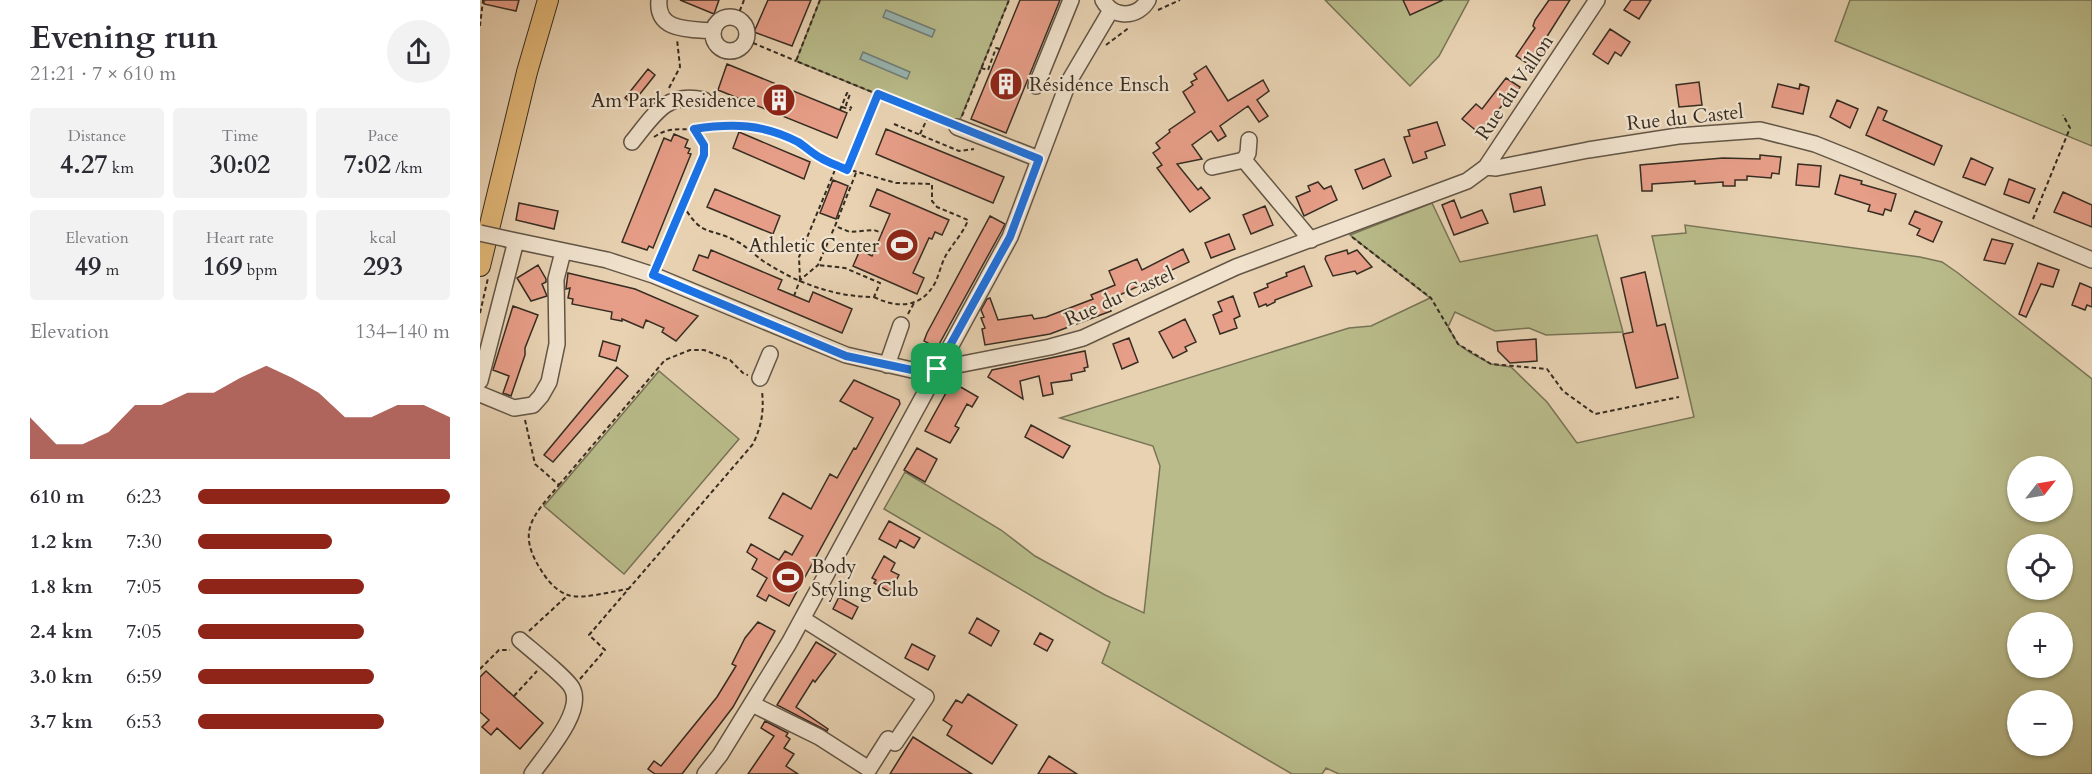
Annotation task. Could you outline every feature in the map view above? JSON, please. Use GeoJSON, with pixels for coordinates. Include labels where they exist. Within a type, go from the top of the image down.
{"type":"FeatureCollection","features":[{"type":"Feature","properties":{"kind":"main road"},"geometry":{"type":"LineString","coordinates":[[480,266],[527,72],[541,0]]}},
{"type":"Feature","properties":{"kind":"main road"},"geometry":{"type":"LineString","coordinates":[[527,72],[548,0]]}},
{"type":"Feature","properties":{"kind":"street"},"geometry":{"type":"LineString","coordinates":[[659,0],[658,8],[661,16],[674,28],[713,32]]}},
{"type":"Feature","properties":{"kind":"street"},"geometry":{"type":"LineString","coordinates":[[1036,87],[1071,0]]}},
{"type":"Feature","properties":{"kind":"street","name":"Rue du Vallon"},"geometry":{"type":"LineString","coordinates":[[1486,167],[1597,0]]}},
{"type":"Feature","properties":{"kind":"street"},"geometry":{"type":"LineString","coordinates":[[705,774],[720,755],[803,619],[1010,237],[1068,83],[1107,5],[1120,14],[1130,14],[1150,7]]}},
{"type":"Feature","properties":{"kind":"street"},"geometry":{"type":"LineString","coordinates":[[737,18],[745,24],[747,40],[740,48],[729,51],[715,42],[713,32],[722,19],[737,18]]}},
{"type":"Feature","properties":{"kind":"street"},"geometry":{"type":"LineString","coordinates":[[632,142],[667,103],[679,98],[691,97],[704,100]]}},
{"type":"Feature","properties":{"kind":"street"},"geometry":{"type":"LineString","coordinates":[[957,127],[1039,159]]}},
{"type":"Feature","properties":{"kind":"street","name":"Rue du Castel"},"geometry":{"type":"LineString","coordinates":[[480,233],[607,260],[653,275],[846,356],[912,370],[937,369],[1050,347],[1083,338],[1236,267],[1467,181],[1486,167],[1496,168],[1678,136],[1760,130],[1815,144],[2092,260]]}},
{"type":"Feature","properties":{"kind":"street"},"geometry":{"type":"LineString","coordinates":[[1212,167],[1244,160],[1248,153],[1250,140]]}},
{"type":"Feature","properties":{"kind":"street"},"geometry":{"type":"LineString","coordinates":[[1244,160],[1311,240]]}},
{"type":"Feature","properties":{"kind":"street"},"geometry":{"type":"LineString","coordinates":[[480,381],[512,240]]}},
{"type":"Feature","properties":{"kind":"street"},"geometry":{"type":"LineString","coordinates":[[480,394],[514,408],[533,405],[542,396],[549,382],[558,344],[556,279],[563,252]]}},
{"type":"Feature","properties":{"kind":"street"},"geometry":{"type":"LineString","coordinates":[[887,365],[901,325]]}},
{"type":"Feature","properties":{"kind":"street"},"geometry":{"type":"LineString","coordinates":[[760,378],[780,327]]}},
{"type":"Feature","properties":{"kind":"street"},"geometry":{"type":"LineString","coordinates":[[752,704],[819,737],[870,769],[888,739],[896,743],[926,697],[803,619]]}},
{"type":"Feature","properties":{"kind":"street"},"geometry":{"type":"LineString","coordinates":[[520,640],[572,688],[574,703],[570,719],[532,774]]}},
{"type":"Feature","properties":{"kind":"path"},"geometry":{"type":"LineString","coordinates":[[480,26],[483,0]]}},
{"type":"Feature","properties":{"kind":"path"},"geometry":{"type":"LineString","coordinates":[[737,18],[744,0]]}},
{"type":"Feature","properties":{"kind":"path"},"geometry":{"type":"LineString","coordinates":[[796,61],[820,0]]}},
{"type":"Feature","properties":{"kind":"path"},"geometry":{"type":"LineString","coordinates":[[747,40],[957,127],[1009,0]]}},
{"type":"Feature","properties":{"kind":"path"},"geometry":{"type":"LineString","coordinates":[[1150,7],[1180,0]]}},
{"type":"Feature","properties":{"kind":"path"},"geometry":{"type":"LineString","coordinates":[[1101,49],[1132,26]]}},
{"type":"Feature","properties":{"kind":"path"},"geometry":{"type":"LineString","coordinates":[[667,103],[669,88],[677,75],[681,58],[674,28]]}},
{"type":"Feature","properties":{"kind":"path"},"geometry":{"type":"LineString","coordinates":[[981,68],[988,70],[996,48],[1000,49]]}},
{"type":"Feature","properties":{"kind":"path"},"geometry":{"type":"LineString","coordinates":[[848,93],[850,94],[846,105],[851,109],[841,108],[848,93]]}},
{"type":"Feature","properties":{"kind":"path"},"geometry":{"type":"LineString","coordinates":[[847,170],[878,94]]}},
{"type":"Feature","properties":{"kind":"path"},"geometry":{"type":"LineString","coordinates":[[920,135],[929,115]]}},
{"type":"Feature","properties":{"kind":"path"},"geometry":{"type":"LineString","coordinates":[[2027,233],[2070,128],[2063,115]]}},
{"type":"Feature","properties":{"kind":"path"},"geometry":{"type":"LineString","coordinates":[[648,141],[667,129],[694,129],[727,124],[750,125],[777,132],[800,143],[822,159],[856,173],[896,183],[932,184],[933,201],[937,207],[968,220],[944,258],[935,284],[927,294],[915,302],[890,305],[873,297],[845,296],[800,280],[771,266],[736,241],[700,229],[683,205]]}},
{"type":"Feature","properties":{"kind":"path"},"geometry":{"type":"LineString","coordinates":[[894,124],[959,151]]}},
{"type":"Feature","properties":{"kind":"path"},"geometry":{"type":"LineString","coordinates":[[653,275],[704,155],[704,145],[694,129]]}},
{"type":"Feature","properties":{"kind":"path"},"geometry":{"type":"LineString","coordinates":[[946,153],[948,146]]}},
{"type":"Feature","properties":{"kind":"path"},"geometry":{"type":"LineString","coordinates":[[794,296],[800,280],[800,257],[837,165]]}},
{"type":"Feature","properties":{"kind":"path"},"geometry":{"type":"LineString","coordinates":[[800,280],[818,265],[856,173]]}},
{"type":"Feature","properties":{"kind":"path"},"geometry":{"type":"LineString","coordinates":[[835,226],[850,232],[874,230],[882,233]]}},
{"type":"Feature","properties":{"kind":"path"},"geometry":{"type":"LineString","coordinates":[[1343,229],[1431,298],[1458,344],[1491,364],[1547,369],[1563,391],[1595,414],[1679,397]]}},
{"type":"Feature","properties":{"kind":"path"},"geometry":{"type":"LineString","coordinates":[[818,265],[845,268],[880,283],[873,297]]}},
{"type":"Feature","properties":{"kind":"path"},"geometry":{"type":"LineString","coordinates":[[572,688],[604,650],[589,635],[753,444],[761,427],[764,409],[760,378],[744,375],[730,360],[704,350],[690,350],[675,354],[665,360],[537,511],[528,532],[530,552],[549,582],[568,595],[581,596],[628,589]]}},
{"type":"Feature","properties":{"kind":"path"},"geometry":{"type":"LineString","coordinates":[[523,408],[535,464],[559,485]]}},
{"type":"Feature","properties":{"kind":"path"},"geometry":{"type":"LineString","coordinates":[[514,696],[545,662]]}},
{"type":"Feature","properties":{"kind":"green space"},"geometry":{"type":"Polygon","coordinates":[[[820,0],[1009,0],[957,127],[796,61],[820,0]]]}},
{"type":"Feature","properties":{"kind":"green space"},"geometry":{"type":"Polygon","coordinates":[[[1325,0],[1469,0],[1439,56],[1410,86],[1325,0]]]}},
{"type":"Feature","properties":{"kind":"green space"},"geometry":{"type":"Polygon","coordinates":[[[1850,0],[2092,0],[2092,146],[1835,41],[1850,0]]]}},
{"type":"Feature","properties":{"kind":"green space"},"geometry":{"type":"Polygon","coordinates":[[[1432,203],[1460,262],[1597,235],[1623,332],[1546,335],[1529,328],[1495,331],[1455,312],[1448,327],[1458,344],[1471,353],[1491,364],[1511,367],[1547,402],[1577,443],[1694,417],[1652,236],[1686,233],[1685,225],[1920,257],[1942,262],[1958,273],[2092,379],[2092,774],[1339,774],[1326,768],[1322,774],[1292,774],[1102,663],[1110,642],[884,509],[905,472],[1001,530],[1035,556],[1105,595],[1144,613],[1160,466],[1153,446],[1060,418],[1349,328],[1371,326],[1430,298],[1350,235],[1432,203]]]}},
{"type":"Feature","properties":{"kind":"green space"},"geometry":{"type":"Polygon","coordinates":[[[659,371],[739,439],[624,574],[544,506],[659,371]]]}},
{"type":"Feature","properties":{"kind":"water"},"geometry":{"type":"Polygon","coordinates":[[[886,10],[935,30],[932,37],[883,17],[886,10]]]}},
{"type":"Feature","properties":{"kind":"water"},"geometry":{"type":"Polygon","coordinates":[[[863,52],[910,72],[907,79],[860,59],[863,52]]]}},
{"type":"Feature","properties":{"kind":"building"},"geometry":{"type":"Polygon","coordinates":[[[484,0],[519,0],[516,11],[484,4],[484,0]]]}},
{"type":"Feature","properties":{"kind":"building"},"geometry":{"type":"Polygon","coordinates":[[[680,0],[719,0],[714,14],[680,0]]]}},
{"type":"Feature","properties":{"kind":"building"},"geometry":{"type":"Polygon","coordinates":[[[768,0],[811,0],[792,46],[754,32],[768,0]]]}},
{"type":"Feature","properties":{"kind":"building","name":"Résidence Ensch"},"geometry":{"type":"Polygon","coordinates":[[[1020,0],[1060,0],[1006,133],[971,119],[1020,0]]]}},
{"type":"Feature","properties":{"kind":"building"},"geometry":{"type":"Polygon","coordinates":[[[1403,0],[1443,0],[1410,15],[1403,0]]]}},
{"type":"Feature","properties":{"kind":"building"},"geometry":{"type":"Polygon","coordinates":[[[1549,0],[1570,0],[1541,46],[1547,49],[1534,68],[1516,56],[1535,28],[1533,26],[1535,20],[1549,0]]]}},
{"type":"Feature","properties":{"kind":"building"},"geometry":{"type":"Polygon","coordinates":[[[1631,0],[1651,0],[1639,19],[1624,10],[1631,0]]]}},
{"type":"Feature","properties":{"kind":"building"},"geometry":{"type":"Polygon","coordinates":[[[1610,29],[1630,42],[1621,56],[1615,52],[1608,64],[1593,54],[1610,29]]]}},
{"type":"Feature","properties":{"kind":"building","name":"Am Park Residence"},"geometry":{"type":"Polygon","coordinates":[[[727,64],[847,113],[837,138],[718,90],[727,64]]]}},
{"type":"Feature","properties":{"kind":"building"},"geometry":{"type":"Polygon","coordinates":[[[1206,66],[1228,101],[1263,80],[1269,91],[1257,100],[1268,116],[1259,122],[1248,106],[1220,126],[1226,136],[1218,141],[1211,131],[1192,145],[1202,159],[1177,164],[1198,190],[1201,187],[1210,198],[1190,212],[1157,168],[1162,165],[1153,153],[1160,148],[1156,143],[1170,132],[1169,130],[1195,112],[1183,92],[1193,85],[1191,82],[1197,79],[1194,74],[1206,66]]]}},
{"type":"Feature","properties":{"kind":"building"},"geometry":{"type":"Polygon","coordinates":[[[648,69],[655,75],[632,104],[625,98],[648,69]]]}},
{"type":"Feature","properties":{"kind":"building"},"geometry":{"type":"Polygon","coordinates":[[[1506,78],[1520,87],[1509,105],[1505,102],[1479,133],[1462,119],[1476,104],[1482,109],[1506,78]]]}},
{"type":"Feature","properties":{"kind":"building"},"geometry":{"type":"Polygon","coordinates":[[[1699,82],[1702,105],[1679,107],[1676,85],[1699,82]]]}},
{"type":"Feature","properties":{"kind":"building"},"geometry":{"type":"Polygon","coordinates":[[[1778,84],[1799,89],[1800,84],[1809,87],[1803,114],[1772,107],[1778,84]]]}},
{"type":"Feature","properties":{"kind":"building"},"geometry":{"type":"Polygon","coordinates":[[[1837,100],[1858,109],[1850,128],[1830,117],[1837,100]]]}},
{"type":"Feature","properties":{"kind":"building"},"geometry":{"type":"Polygon","coordinates":[[[1878,107],[1887,111],[1883,120],[1942,146],[1934,165],[1866,135],[1878,107]]]}},
{"type":"Feature","properties":{"kind":"building"},"geometry":{"type":"Polygon","coordinates":[[[1437,122],[1445,145],[1425,152],[1427,158],[1413,163],[1404,137],[1410,136],[1408,130],[1437,122]]]}},
{"type":"Feature","properties":{"kind":"building"},"geometry":{"type":"Polygon","coordinates":[[[886,129],[1004,177],[993,203],[876,154],[886,129]]]}},
{"type":"Feature","properties":{"kind":"building"},"geometry":{"type":"Polygon","coordinates":[[[739,132],[810,162],[804,179],[733,148],[739,132]]]}},
{"type":"Feature","properties":{"kind":"building"},"geometry":{"type":"Polygon","coordinates":[[[674,134],[688,140],[685,147],[690,149],[688,153],[691,154],[653,248],[649,246],[647,250],[622,242],[664,138],[671,141],[674,134]]]}},
{"type":"Feature","properties":{"kind":"building"},"geometry":{"type":"Polygon","coordinates":[[[1760,155],[1781,157],[1779,174],[1772,173],[1771,178],[1747,176],[1747,180],[1735,180],[1735,186],[1723,186],[1723,182],[1695,184],[1695,181],[1652,184],[1652,191],[1642,191],[1640,165],[1723,158],[1760,159],[1760,155]]]}},
{"type":"Feature","properties":{"kind":"building"},"geometry":{"type":"Polygon","coordinates":[[[1971,158],[1993,168],[1985,185],[1963,177],[1971,158]]]}},
{"type":"Feature","properties":{"kind":"building"},"geometry":{"type":"Polygon","coordinates":[[[1384,159],[1391,176],[1363,189],[1355,170],[1384,159]]]}},
{"type":"Feature","properties":{"kind":"building"},"geometry":{"type":"Polygon","coordinates":[[[1798,164],[1821,166],[1819,187],[1796,185],[1798,164]]]}},
{"type":"Feature","properties":{"kind":"building"},"geometry":{"type":"Polygon","coordinates":[[[1840,175],[1896,194],[1891,211],[1885,209],[1883,215],[1868,211],[1870,205],[1835,194],[1840,175]]]}},
{"type":"Feature","properties":{"kind":"building"},"geometry":{"type":"Polygon","coordinates":[[[2009,179],[2035,189],[2029,203],[2004,194],[2009,179]]]}},
{"type":"Feature","properties":{"kind":"building"},"geometry":{"type":"Polygon","coordinates":[[[833,180],[848,186],[836,219],[820,213],[833,180]]]}},
{"type":"Feature","properties":{"kind":"building"},"geometry":{"type":"Polygon","coordinates":[[[1318,182],[1324,189],[1331,186],[1337,200],[1304,216],[1296,197],[1310,191],[1308,186],[1318,182]]]}},
{"type":"Feature","properties":{"kind":"building"},"geometry":{"type":"Polygon","coordinates":[[[1541,187],[1545,205],[1514,212],[1510,194],[1541,187]]]}},
{"type":"Feature","properties":{"kind":"building"},"geometry":{"type":"Polygon","coordinates":[[[715,189],[780,216],[773,234],[707,207],[715,189]]]}},
{"type":"Feature","properties":{"kind":"building","name":"Athletic Center"},"geometry":{"type":"Polygon","coordinates":[[[877,189],[949,220],[942,235],[935,232],[932,239],[929,238],[913,273],[924,278],[917,294],[853,266],[860,250],[872,256],[890,214],[870,206],[877,189]]]}},
{"type":"Feature","properties":{"kind":"building"},"geometry":{"type":"Polygon","coordinates":[[[2063,192],[2092,205],[2092,227],[2054,212],[2063,192]]]}},
{"type":"Feature","properties":{"kind":"building"},"geometry":{"type":"Polygon","coordinates":[[[1454,200],[1461,218],[1482,210],[1488,223],[1454,235],[1442,205],[1454,200]]]}},
{"type":"Feature","properties":{"kind":"building"},"geometry":{"type":"Polygon","coordinates":[[[519,203],[558,211],[554,229],[516,220],[519,203]]]}},
{"type":"Feature","properties":{"kind":"building"},"geometry":{"type":"Polygon","coordinates":[[[1265,206],[1273,225],[1251,234],[1243,215],[1265,206]]]}},
{"type":"Feature","properties":{"kind":"building"},"geometry":{"type":"Polygon","coordinates":[[[1915,211],[1942,222],[1933,242],[1917,235],[1920,229],[1909,224],[1915,211]]]}},
{"type":"Feature","properties":{"kind":"building"},"geometry":{"type":"Polygon","coordinates":[[[990,216],[1005,224],[937,348],[924,341],[927,333],[990,216]]]}},
{"type":"Feature","properties":{"kind":"building"},"geometry":{"type":"Polygon","coordinates":[[[1229,234],[1235,249],[1211,258],[1205,243],[1229,234]]]}},
{"type":"Feature","properties":{"kind":"building"},"geometry":{"type":"Polygon","coordinates":[[[1992,239],[2013,244],[2005,264],[1984,260],[1992,239]]]}},
{"type":"Feature","properties":{"kind":"building"},"geometry":{"type":"Polygon","coordinates":[[[1183,249],[1189,262],[1107,301],[1111,311],[1050,334],[985,345],[982,329],[985,328],[981,318],[984,317],[981,310],[987,299],[990,298],[998,320],[1032,315],[1034,319],[1046,317],[1093,299],[1091,295],[1115,285],[1109,271],[1137,259],[1142,270],[1183,249]]]}},
{"type":"Feature","properties":{"kind":"building"},"geometry":{"type":"Polygon","coordinates":[[[711,250],[782,280],[778,289],[809,302],[813,292],[852,309],[842,333],[693,270],[699,255],[708,258],[711,250]]]}},
{"type":"Feature","properties":{"kind":"building"},"geometry":{"type":"Polygon","coordinates":[[[1347,250],[1348,254],[1357,250],[1372,267],[1357,274],[1355,271],[1333,276],[1325,259],[1326,256],[1347,250]]]}},
{"type":"Feature","properties":{"kind":"building"},"geometry":{"type":"Polygon","coordinates":[[[2038,263],[2059,270],[2053,287],[2041,284],[2026,317],[2019,314],[2038,263]]]}},
{"type":"Feature","properties":{"kind":"building"},"geometry":{"type":"Polygon","coordinates":[[[538,265],[546,279],[546,282],[542,284],[547,296],[531,301],[517,278],[538,265]]]}},
{"type":"Feature","properties":{"kind":"building"},"geometry":{"type":"Polygon","coordinates":[[[1304,266],[1312,286],[1275,300],[1267,306],[1266,304],[1259,307],[1254,293],[1268,287],[1267,284],[1287,276],[1286,273],[1304,266]]]}},
{"type":"Feature","properties":{"kind":"building"},"geometry":{"type":"Polygon","coordinates":[[[1645,272],[1657,326],[1665,324],[1678,378],[1636,388],[1623,334],[1633,332],[1621,278],[1645,272]]]}},
{"type":"Feature","properties":{"kind":"building"},"geometry":{"type":"Polygon","coordinates":[[[568,273],[635,289],[698,316],[676,341],[662,332],[664,328],[646,320],[643,328],[622,319],[622,321],[611,319],[612,312],[572,304],[573,299],[568,298],[570,288],[566,289],[568,273]]]}},
{"type":"Feature","properties":{"kind":"building"},"geometry":{"type":"Polygon","coordinates":[[[2080,283],[2092,288],[2092,307],[2087,305],[2085,310],[2072,305],[2080,283]]]}},
{"type":"Feature","properties":{"kind":"building"},"geometry":{"type":"Polygon","coordinates":[[[1233,296],[1240,316],[1234,319],[1237,328],[1220,334],[1213,315],[1222,311],[1218,302],[1233,296]]]}},
{"type":"Feature","properties":{"kind":"building"},"geometry":{"type":"Polygon","coordinates":[[[513,306],[538,315],[525,348],[525,355],[511,396],[503,393],[509,376],[493,370],[513,306]]]}},
{"type":"Feature","properties":{"kind":"building"},"geometry":{"type":"Polygon","coordinates":[[[1185,319],[1196,342],[1185,347],[1187,351],[1173,358],[1159,332],[1185,319]]]}},
{"type":"Feature","properties":{"kind":"building"},"geometry":{"type":"Polygon","coordinates":[[[1129,338],[1138,362],[1122,369],[1113,344],[1129,338]]]}},
{"type":"Feature","properties":{"kind":"building"},"geometry":{"type":"Polygon","coordinates":[[[1536,339],[1537,361],[1510,363],[1498,351],[1497,342],[1536,339]]]}},
{"type":"Feature","properties":{"kind":"building"},"geometry":{"type":"Polygon","coordinates":[[[603,341],[620,346],[616,361],[599,356],[603,341]]]}},
{"type":"Feature","properties":{"kind":"building"},"geometry":{"type":"Polygon","coordinates":[[[1085,351],[1088,367],[1084,368],[1085,371],[1071,374],[1072,380],[1051,383],[1053,394],[1043,396],[1039,376],[1020,381],[1023,399],[988,377],[992,370],[1085,351]]]}},
{"type":"Feature","properties":{"kind":"building"},"geometry":{"type":"Polygon","coordinates":[[[617,367],[628,376],[553,462],[544,455],[617,367]]]}},
{"type":"Feature","properties":{"kind":"building"},"geometry":{"type":"Polygon","coordinates":[[[854,380],[899,400],[900,404],[789,606],[769,595],[766,601],[757,596],[767,578],[752,569],[757,559],[747,552],[751,544],[779,560],[785,551],[792,555],[803,536],[769,518],[783,493],[811,509],[830,474],[837,478],[854,448],[856,449],[873,418],[840,401],[854,380]]]}},
{"type":"Feature","properties":{"kind":"building"},"geometry":{"type":"Polygon","coordinates":[[[952,382],[978,397],[972,407],[967,404],[955,426],[959,428],[950,443],[925,431],[952,382]]]}},
{"type":"Feature","properties":{"kind":"building"},"geometry":{"type":"Polygon","coordinates":[[[1031,425],[1070,446],[1063,458],[1025,437],[1031,425]]]}},
{"type":"Feature","properties":{"kind":"building"},"geometry":{"type":"Polygon","coordinates":[[[917,448],[937,459],[925,482],[904,470],[917,448]]]}},
{"type":"Feature","properties":{"kind":"building"},"geometry":{"type":"Polygon","coordinates":[[[889,521],[920,538],[914,548],[900,540],[896,548],[879,539],[889,521]]]}},
{"type":"Feature","properties":{"kind":"building"},"geometry":{"type":"Polygon","coordinates":[[[884,556],[895,563],[891,571],[899,575],[890,592],[874,583],[876,580],[872,578],[884,556]]]}},
{"type":"Feature","properties":{"kind":"building"},"geometry":{"type":"Polygon","coordinates":[[[839,597],[858,607],[852,619],[833,609],[839,597]]]}},
{"type":"Feature","properties":{"kind":"building"},"geometry":{"type":"Polygon","coordinates":[[[977,618],[999,631],[991,646],[969,633],[977,618]]]}},
{"type":"Feature","properties":{"kind":"building"},"geometry":{"type":"Polygon","coordinates":[[[758,622],[775,631],[733,707],[682,774],[655,774],[648,769],[654,761],[661,766],[717,697],[736,666],[732,664],[745,638],[758,622]]]}},
{"type":"Feature","properties":{"kind":"building"},"geometry":{"type":"Polygon","coordinates":[[[1040,633],[1053,640],[1047,651],[1034,644],[1040,633]]]}},
{"type":"Feature","properties":{"kind":"building"},"geometry":{"type":"Polygon","coordinates":[[[816,642],[836,654],[815,682],[813,680],[796,707],[828,729],[827,731],[777,705],[816,642]]]}},
{"type":"Feature","properties":{"kind":"building"},"geometry":{"type":"Polygon","coordinates":[[[912,644],[935,656],[928,670],[905,658],[912,644]]]}},
{"type":"Feature","properties":{"kind":"building"},"geometry":{"type":"Polygon","coordinates":[[[486,671],[543,723],[520,749],[497,728],[491,735],[482,727],[489,720],[480,712],[480,677],[486,671]]]}},
{"type":"Feature","properties":{"kind":"building"},"geometry":{"type":"Polygon","coordinates":[[[968,694],[1017,725],[992,764],[947,735],[952,726],[943,720],[956,700],[962,703],[968,694]]]}},
{"type":"Feature","properties":{"kind":"building"},"geometry":{"type":"Polygon","coordinates":[[[765,721],[788,733],[786,736],[790,739],[784,748],[794,754],[786,766],[798,774],[748,774],[774,736],[761,728],[765,721]]]}},
{"type":"Feature","properties":{"kind":"building"},"geometry":{"type":"Polygon","coordinates":[[[913,737],[972,774],[890,774],[913,737]]]}},
{"type":"Feature","properties":{"kind":"building"},"geometry":{"type":"Polygon","coordinates":[[[1049,756],[1077,774],[1038,774],[1049,756]]]}},
{"type":"Feature","properties":{"kind":"place","name":"Résidence Ensch"},"geometry":{"type":"Point","coordinates":[1006,84]}},
{"type":"Feature","properties":{"kind":"place","name":"Am Park Residence"},"geometry":{"type":"Point","coordinates":[779,100]}},
{"type":"Feature","properties":{"kind":"place","name":"Athletic Center"},"geometry":{"type":"Point","coordinates":[902,245]}},
{"type":"Feature","properties":{"kind":"place","name":"Body Styling Club"},"geometry":{"type":"Point","coordinates":[788,577]}},
{"type":"Feature","properties":{"kind":"route"},"geometry":{"type":"LineString","coordinates":[[878,94],[1039,159],[1010,237],[937,369],[912,370],[846,356],[653,275],[704,155],[704,145],[694,129],[727,124],[750,125],[777,132],[800,143],[822,159],[847,170],[878,94]]}}]}
